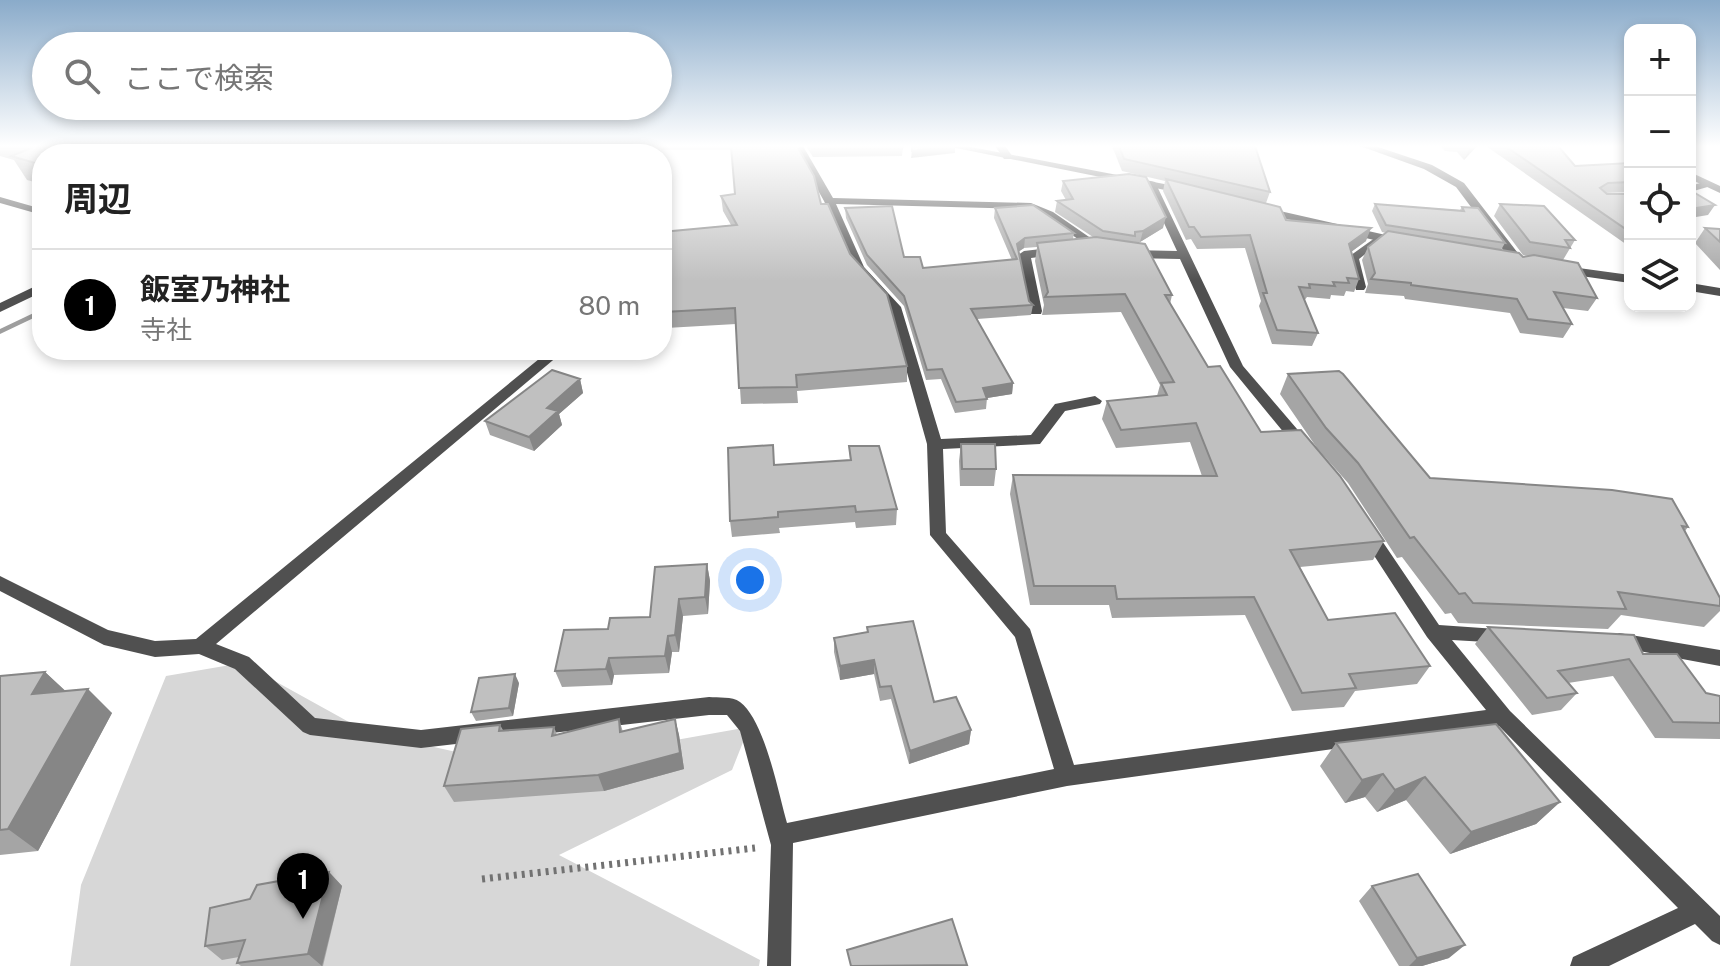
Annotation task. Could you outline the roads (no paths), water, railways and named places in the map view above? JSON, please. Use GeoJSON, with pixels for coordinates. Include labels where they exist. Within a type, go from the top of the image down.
{"type":"FeatureCollection","features":[{"type":"Feature","properties":{"kind":"street"},"geometry":{"type":"LineString","coordinates":[[823,191],[859,268],[895,307],[935,444],[938,535],[1023,634],[1067,776]]}},
{"type":"Feature","properties":{"kind":"street"},"geometry":{"type":"LineString","coordinates":[[1154,191],[1237,367],[1319,464]]}},
{"type":"Feature","properties":{"kind":"street"},"geometry":{"type":"LineString","coordinates":[[1185,191],[1196,194]]}},
{"type":"Feature","properties":{"kind":"street"},"geometry":{"type":"LineString","coordinates":[[1465,191],[1520,264]]}},
{"type":"Feature","properties":{"kind":"street"},"geometry":{"type":"LineString","coordinates":[[0,200],[32,209]]}},
{"type":"Feature","properties":{"kind":"street"},"geometry":{"type":"LineString","coordinates":[[829,201],[1031,206],[1049,214],[1094,247]]}},
{"type":"Feature","properties":{"kind":"street"},"geometry":{"type":"LineString","coordinates":[[1242,205],[1410,244]]}},
{"type":"Feature","properties":{"kind":"street"},"geometry":{"type":"LineString","coordinates":[[1360,287],[1353,258],[1379,238]]}},
{"type":"Feature","properties":{"kind":"street"},"geometry":{"type":"LineString","coordinates":[[1080,249],[1094,247],[1128,254],[1182,255]]}},
{"type":"Feature","properties":{"kind":"street"},"geometry":{"type":"LineString","coordinates":[[1036,311],[1024,255],[1066,250]]}},
{"type":"Feature","properties":{"kind":"street"},"geometry":{"type":"LineString","coordinates":[[1504,261],[1535,266]]}},
{"type":"Feature","properties":{"kind":"street"},"geometry":{"type":"LineString","coordinates":[[1551,268],[1624,278]]}},
{"type":"Feature","properties":{"kind":"street"},"geometry":{"type":"LineString","coordinates":[[1696,288],[1720,292]]}},
{"type":"Feature","properties":{"kind":"street"},"geometry":{"type":"LineString","coordinates":[[0,308],[32,292]]}},
{"type":"Feature","properties":{"kind":"street"},"geometry":{"type":"LineString","coordinates":[[200,646],[546,360]]}},
{"type":"Feature","properties":{"kind":"street"},"geometry":{"type":"LineString","coordinates":[[935,444],[1035,440],[1060,407],[1095,401]]}},
{"type":"Feature","properties":{"kind":"street"},"geometry":{"type":"LineString","coordinates":[[1357,515],[1434,632],[1503,717],[1720,933]]}},
{"type":"Feature","properties":{"kind":"street"},"geometry":{"type":"LineString","coordinates":[[0,583],[104,637],[155,649],[200,646],[242,663],[310,726],[421,739],[709,706],[732,707],[749,727],[781,840],[779,966]]}},
{"type":"Feature","properties":{"kind":"street"},"geometry":{"type":"LineString","coordinates":[[1434,632],[1525,636]]}},
{"type":"Feature","properties":{"kind":"street"},"geometry":{"type":"LineString","coordinates":[[1600,640],[1720,658]]}},
{"type":"Feature","properties":{"kind":"street"},"geometry":{"type":"LineString","coordinates":[[781,840],[1067,776],[1503,717]]}},
{"type":"Feature","properties":{"kind":"street"},"geometry":{"type":"LineString","coordinates":[[1582,966],[1697,911]]}},
{"type":"Feature","properties":{"kind":"waterway"},"geometry":{"type":"LineString","coordinates":[[0,332],[32,316]]}},
{"type":"Feature","properties":{"kind":"place","name":"飯室乃神社"},"geometry":{"type":"Point","coordinates":[303,919]}}]}
